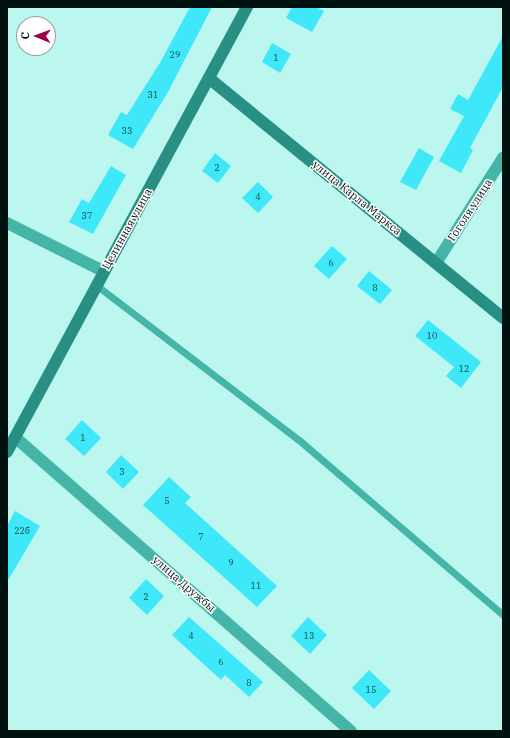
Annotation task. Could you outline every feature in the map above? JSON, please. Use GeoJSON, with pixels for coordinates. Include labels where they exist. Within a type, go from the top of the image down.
{"type":"FeatureCollection","features":[{"type":"Feature","properties":{"kind":"street","name":"Целинная улица"},"geometry":{"type":"LineString","coordinates":[[7,452],[16,438],[96,285],[210,79],[247,7]]}},
{"type":"Feature","properties":{"kind":"street","name":"улица Карла Маркса"},"geometry":{"type":"LineString","coordinates":[[210,79],[503,318]]}},
{"type":"Feature","properties":{"kind":"street","name":"Гоголя улица"},"geometry":{"type":"LineString","coordinates":[[436,263],[503,158]]}},
{"type":"Feature","properties":{"kind":"street"},"geometry":{"type":"LineString","coordinates":[[7,223],[104,271]]}},
{"type":"Feature","properties":{"kind":"street","name":"улица Дружбы"},"geometry":{"type":"LineString","coordinates":[[16,438],[351,731]]}},
{"type":"Feature","properties":{"kind":"lane"},"geometry":{"type":"LineString","coordinates":[[96,285],[299,440],[503,615]]}},
{"type":"Feature","properties":{"kind":"building"},"geometry":{"type":"Polygon","coordinates":[[[190,7],[212,7],[168,92],[133,149],[108,135],[121,112],[127,115],[161,61],[190,7]]]}},
{"type":"Feature","properties":{"kind":"building"},"geometry":{"type":"Polygon","coordinates":[[[292,7],[316,7],[324,11],[312,32],[286,18],[292,7]]]}},
{"type":"Feature","properties":{"kind":"building"},"geometry":{"type":"Polygon","coordinates":[[[503,36],[503,87],[470,148],[473,150],[461,173],[439,161],[464,116],[450,109],[458,94],[468,100],[503,36]]]}},
{"type":"Feature","properties":{"kind":"building"},"geometry":{"type":"Polygon","coordinates":[[[272,43],[291,54],[280,73],[262,62],[272,43]]]}},
{"type":"Feature","properties":{"kind":"building"},"geometry":{"type":"Polygon","coordinates":[[[419,148],[434,157],[416,190],[400,182],[419,148]]]}},
{"type":"Feature","properties":{"kind":"building"},"geometry":{"type":"Polygon","coordinates":[[[215,153],[231,166],[218,183],[202,171],[215,153]]]}},
{"type":"Feature","properties":{"kind":"building"},"geometry":{"type":"Polygon","coordinates":[[[111,166],[126,175],[93,234],[69,222],[82,199],[89,203],[111,166]]]}},
{"type":"Feature","properties":{"kind":"building"},"geometry":{"type":"Polygon","coordinates":[[[258,182],[273,197],[258,213],[242,198],[258,182]]]}},
{"type":"Feature","properties":{"kind":"building"},"geometry":{"type":"Polygon","coordinates":[[[332,246],[347,259],[329,279],[314,266],[332,246]]]}},
{"type":"Feature","properties":{"kind":"building"},"geometry":{"type":"Polygon","coordinates":[[[369,271],[392,290],[380,304],[357,286],[369,271]]]}},
{"type":"Feature","properties":{"kind":"building"},"geometry":{"type":"Polygon","coordinates":[[[428,320],[481,362],[461,388],[446,376],[454,367],[415,336],[428,320]]]}},
{"type":"Feature","properties":{"kind":"building"},"geometry":{"type":"Polygon","coordinates":[[[82,420],[101,438],[84,456],[65,439],[82,420]]]}},
{"type":"Feature","properties":{"kind":"building"},"geometry":{"type":"Polygon","coordinates":[[[121,455],[139,472],[123,489],[106,472],[121,455]]]}},
{"type":"Feature","properties":{"kind":"building"},"geometry":{"type":"Polygon","coordinates":[[[169,477],[191,497],[185,503],[277,586],[257,607],[143,505],[169,477]]]}},
{"type":"Feature","properties":{"kind":"building"},"geometry":{"type":"Polygon","coordinates":[[[15,511],[40,526],[7,582],[7,526],[15,511]]]}},
{"type":"Feature","properties":{"kind":"building"},"geometry":{"type":"Polygon","coordinates":[[[146,579],[164,596],[147,615],[129,598],[146,579]]]}},
{"type":"Feature","properties":{"kind":"building"},"geometry":{"type":"Polygon","coordinates":[[[189,617],[263,682],[249,697],[225,675],[221,680],[172,635],[189,617]]]}},
{"type":"Feature","properties":{"kind":"building"},"geometry":{"type":"Polygon","coordinates":[[[308,617],[327,635],[310,654],[291,636],[308,617]]]}},
{"type":"Feature","properties":{"kind":"building"},"geometry":{"type":"Polygon","coordinates":[[[369,670],[391,691],[374,709],[352,688],[369,670]]]}}]}
